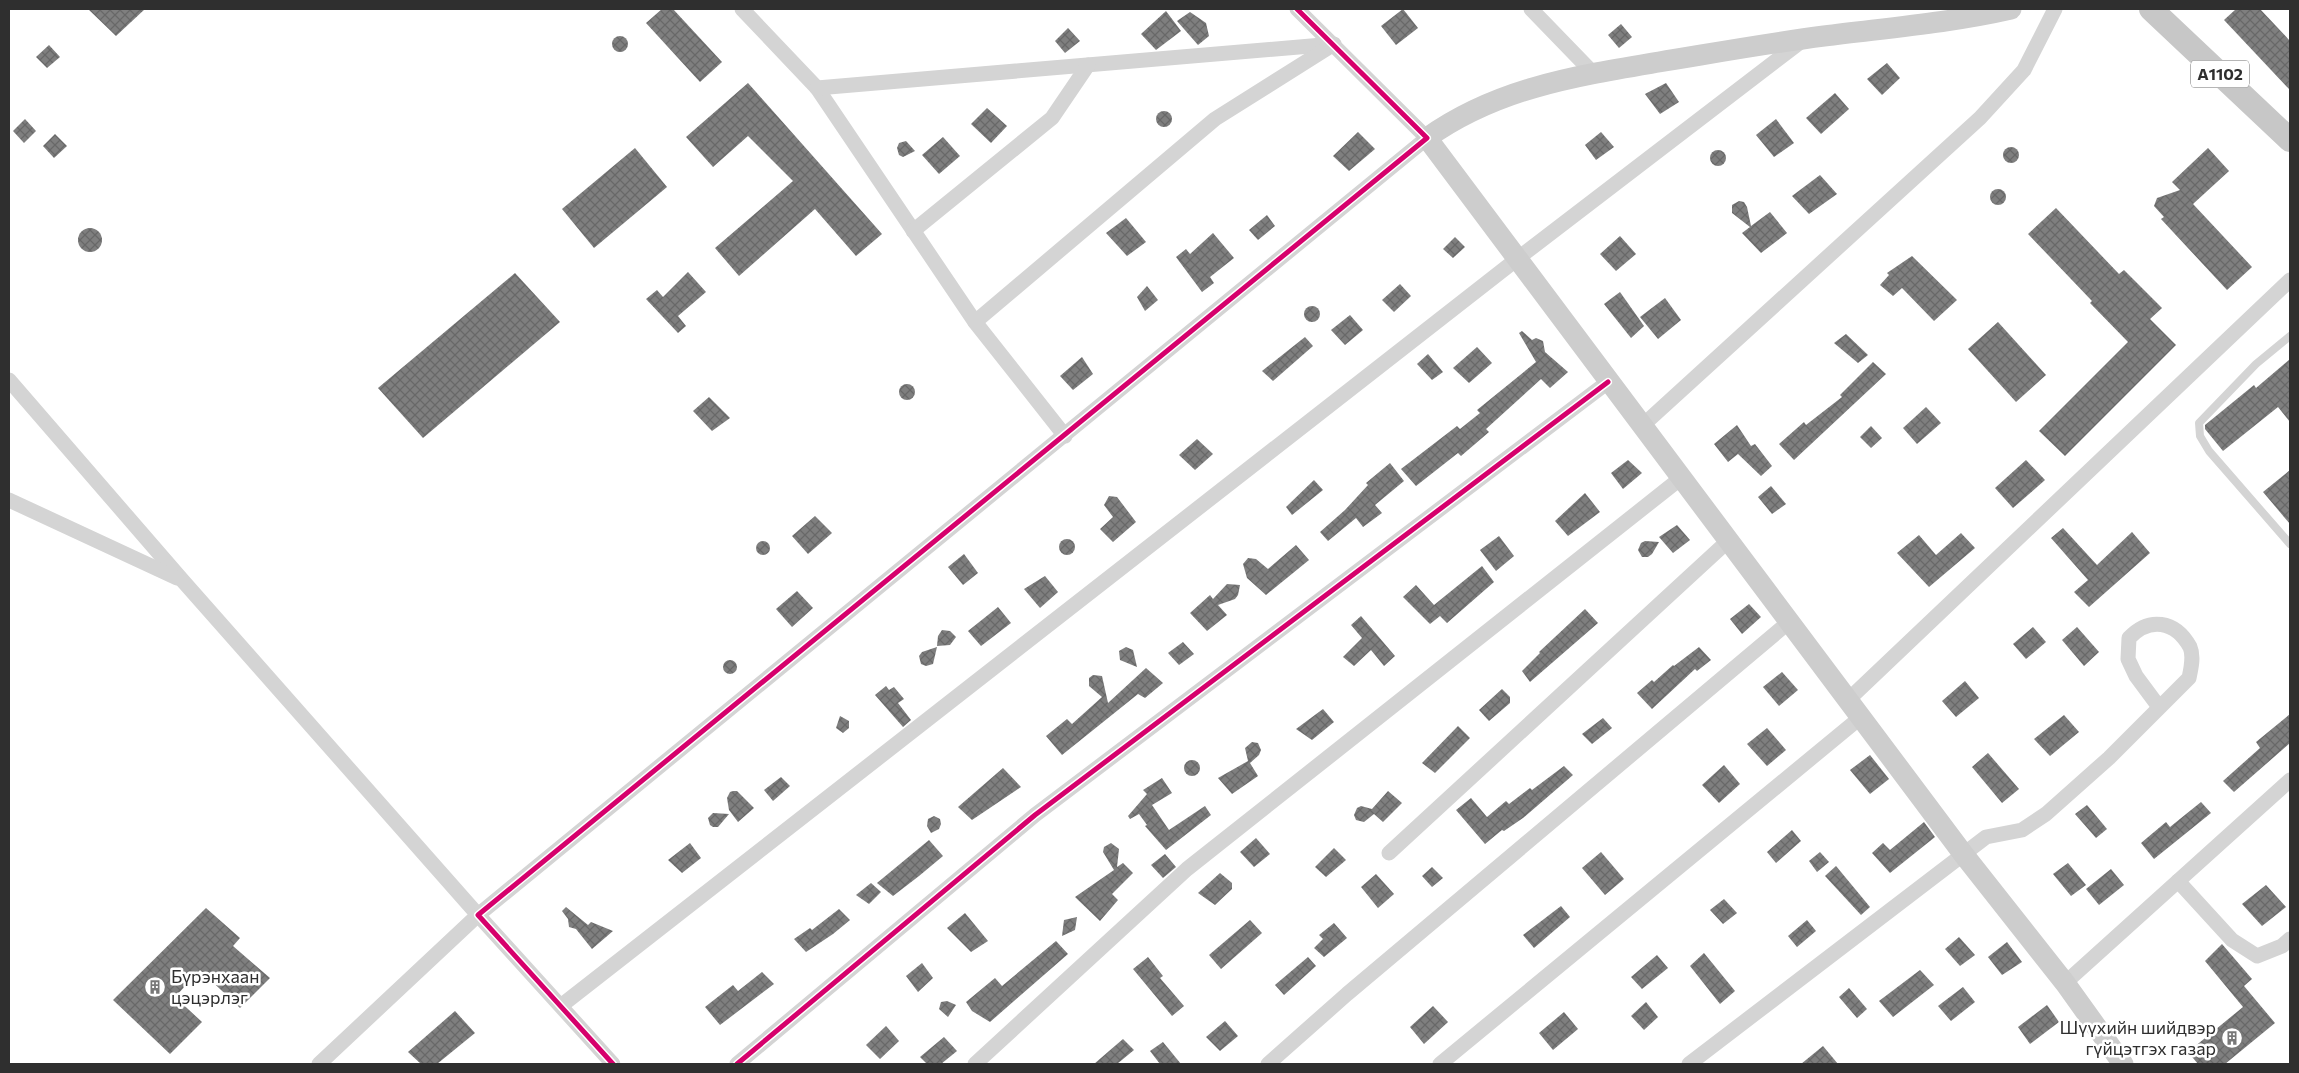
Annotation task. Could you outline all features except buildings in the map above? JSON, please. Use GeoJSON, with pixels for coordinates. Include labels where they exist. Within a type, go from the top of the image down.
{"type":"FeatureCollection","features":[{"type":"Feature","properties":{"kind":"main road"},"geometry":{"type":"LineString","coordinates":[[2011,9],[1980,16],[1804,39],[1593,73],[1551,83],[1486,104],[1454,119],[1428,138],[1608,382],[1964,855],[2065,983],[2123,1064]]}},
{"type":"Feature","properties":{"kind":"main road","name":"A1102"},"geometry":{"type":"LineString","coordinates":[[2151,9],[2290,140]]}},
{"type":"Feature","properties":{"kind":"street"},"geometry":{"type":"LineString","coordinates":[[742,9],[817,88],[975,322],[1065,436]]}},
{"type":"Feature","properties":{"kind":"street"},"geometry":{"type":"LineString","coordinates":[[319,1064],[478,915],[1428,138],[1297,9]]}},
{"type":"Feature","properties":{"kind":"street"},"geometry":{"type":"LineString","coordinates":[[1531,9],[1593,73]]}},
{"type":"Feature","properties":{"kind":"street"},"geometry":{"type":"LineString","coordinates":[[1642,426],[1980,118],[2024,70],[2055,9]]}},
{"type":"Feature","properties":{"kind":"street"},"geometry":{"type":"LineString","coordinates":[[562,1005],[1517,259],[1804,39]]}},
{"type":"Feature","properties":{"kind":"street"},"geometry":{"type":"LineString","coordinates":[[817,88],[1334,44]]}},
{"type":"Feature","properties":{"kind":"street"},"geometry":{"type":"LineString","coordinates":[[975,322],[1215,119],[1334,44]]}},
{"type":"Feature","properties":{"kind":"street"},"geometry":{"type":"LineString","coordinates":[[913,231],[1052,118],[1088,65]]}},
{"type":"Feature","properties":{"kind":"street"},"geometry":{"type":"LineString","coordinates":[[1848,700],[2290,280]]}},
{"type":"Feature","properties":{"kind":"street"},"geometry":{"type":"LineString","coordinates":[[9,380],[182,581],[478,915],[562,1005],[613,1064]]}},
{"type":"Feature","properties":{"kind":"street"},"geometry":{"type":"LineString","coordinates":[[737,1064],[1036,815],[1608,382]]}},
{"type":"Feature","properties":{"kind":"street"},"geometry":{"type":"LineString","coordinates":[[974,1064],[1187,869],[1681,478]]}},
{"type":"Feature","properties":{"kind":"street"},"geometry":{"type":"LineString","coordinates":[[9,500],[182,581]]}},
{"type":"Feature","properties":{"kind":"street"},"geometry":{"type":"LineString","coordinates":[[1389,853],[1728,541]]}},
{"type":"Feature","properties":{"kind":"street"},"geometry":{"type":"LineString","coordinates":[[1268,1064],[1347,994],[1789,622]]}},
{"type":"Feature","properties":{"kind":"street"},"geometry":{"type":"LineString","coordinates":[[1689,1064],[1986,837],[2022,830],[2046,814],[2109,758],[2189,678],[2192,664],[2190,648],[2177,631],[2154,622],[2138,628],[2129,638],[2128,658],[2136,676],[2159,707]]}},
{"type":"Feature","properties":{"kind":"street"},"geometry":{"type":"LineString","coordinates":[[1440,1064],[1861,717]]}},
{"type":"Feature","properties":{"kind":"street"},"geometry":{"type":"LineString","coordinates":[[2065,983],[2290,780]]}},
{"type":"Feature","properties":{"kind":"street"},"geometry":{"type":"LineString","coordinates":[[2178,881],[2232,940],[2256,956],[2282,946],[2290,939]]}},
{"type":"Feature","properties":{"kind":"lane"},"geometry":{"type":"LineString","coordinates":[[2290,336],[2256,364],[2199,423],[2200,436],[2209,451],[2290,544]]}},
{"type":"Feature","properties":{"kind":"cycle path"},"geometry":{"type":"LineString","coordinates":[[613,1064],[478,915],[1427,138],[1297,9]]}},
{"type":"Feature","properties":{"kind":"cycle path"},"geometry":{"type":"LineString","coordinates":[[737,1064],[1035,815],[1608,382]]}},
{"type":"Feature","properties":{"kind":"place","name":"Бүрэнхаан цэцэрлэг"},"geometry":{"type":"Point","coordinates":[155,987]}},
{"type":"Feature","properties":{"kind":"place","name":"Шүүхийн шийдвэр гүйцэтгэх газар"},"geometry":{"type":"Point","coordinates":[2232,1038]}}]}
